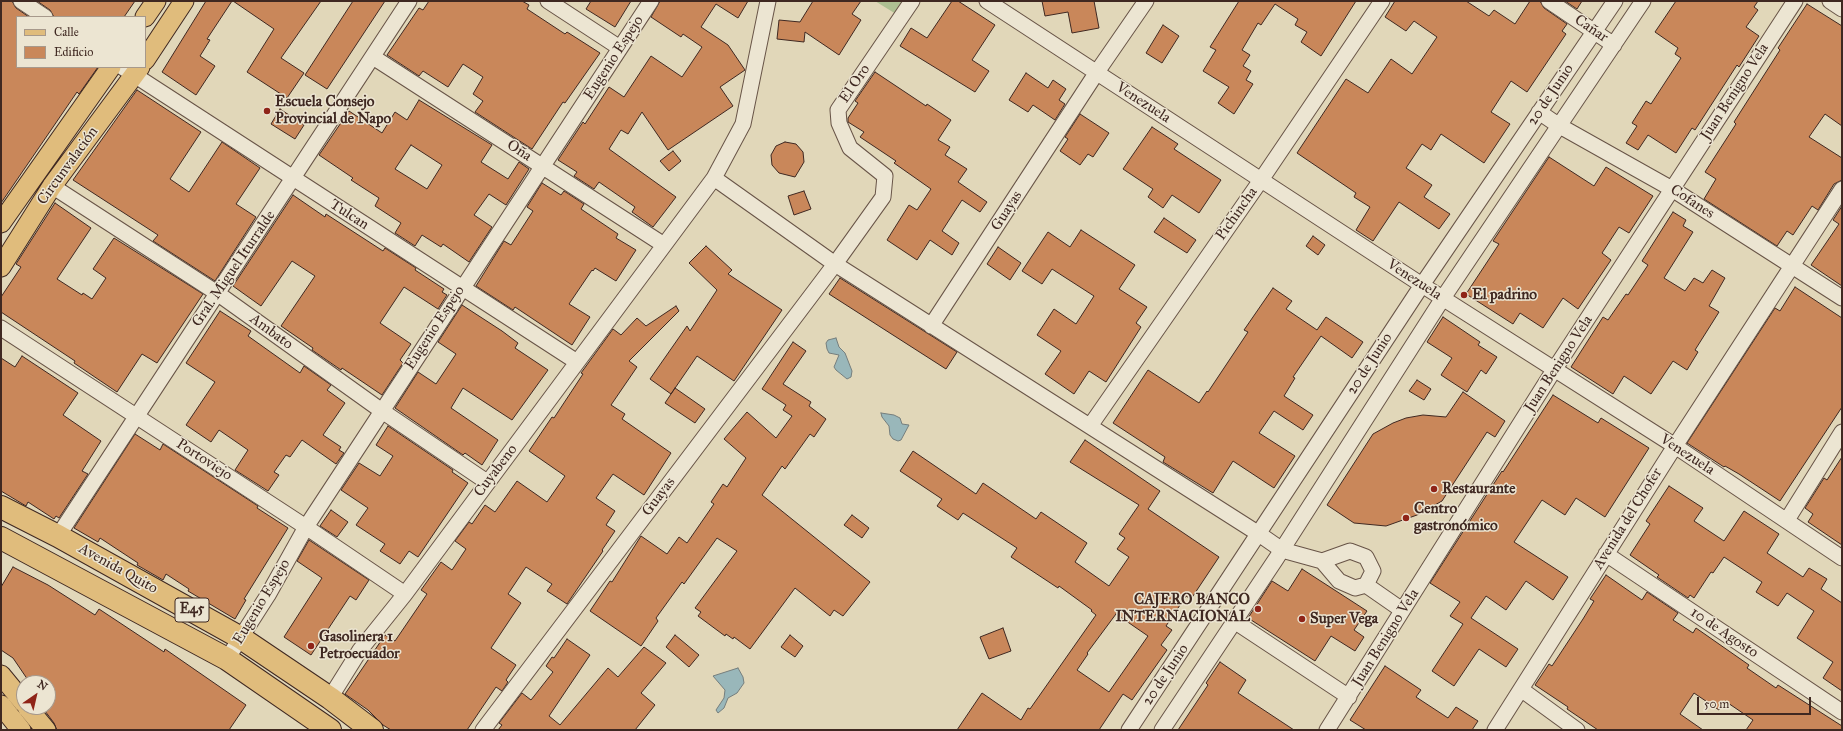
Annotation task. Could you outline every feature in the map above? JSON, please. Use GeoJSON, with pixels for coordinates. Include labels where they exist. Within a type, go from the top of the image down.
{"type":"FeatureCollection","features":[{"type":"Feature","properties":{"kind":"highway","name":"Avenida Quito"},"geometry":{"type":"LineString","coordinates":[[1,507],[58,536],[241,638],[330,698],[372,730]]}},
{"type":"Feature","properties":{"kind":"highway","name":"Avenida Quito"},"geometry":{"type":"LineString","coordinates":[[1,538],[227,659],[321,727]]}},
{"type":"Feature","properties":{"kind":"main road"},"geometry":{"type":"LineString","coordinates":[[146,16],[156,1]]}},
{"type":"Feature","properties":{"kind":"main road"},"geometry":{"type":"LineString","coordinates":[[146,58],[184,1]]}},
{"type":"Feature","properties":{"kind":"main road","name":"Circunvalación"},"geometry":{"type":"LineString","coordinates":[[1,223],[110,68]]}},
{"type":"Feature","properties":{"kind":"main road","name":"Circunvalación"},"geometry":{"type":"LineString","coordinates":[[1,267],[52,186],[132,70]]}},
{"type":"Feature","properties":{"kind":"main road"},"geometry":{"type":"LineString","coordinates":[[1,675],[16,693]]}},
{"type":"Feature","properties":{"kind":"main road"},"geometry":{"type":"LineString","coordinates":[[1,705],[21,730]]}},
{"type":"Feature","properties":{"kind":"main road"},"geometry":{"type":"LineString","coordinates":[[34,715],[46,730]]}},
{"type":"Feature","properties":{"kind":"street"},"geometry":{"type":"LineString","coordinates":[[21,1],[44,16]]}},
{"type":"Feature","properties":{"kind":"street","name":"Gral. Miguel Iturralde"},"geometry":{"type":"LineString","coordinates":[[58,536],[409,1]]}},
{"type":"Feature","properties":{"kind":"street"},"geometry":{"type":"LineString","coordinates":[[548,1],[620,48]]}},
{"type":"Feature","properties":{"kind":"street","name":"Eugenio Espejo"},"geometry":{"type":"LineString","coordinates":[[227,659],[268,595],[306,527],[651,1]]}},
{"type":"Feature","properties":{"kind":"street","name":"Cuyabeno"},"geometry":{"type":"LineString","coordinates":[[330,698],[360,650],[405,594],[714,178],[743,124],[768,1]]}},
{"type":"Feature","properties":{"kind":"street","name":"El Oro"},"geometry":{"type":"LineString","coordinates":[[835,264],[883,197],[885,176],[850,148],[838,123],[838,110],[912,1]]}},
{"type":"Feature","properties":{"kind":"street","name":"Venezuela"},"geometry":{"type":"LineString","coordinates":[[987,1],[1422,285],[1674,446],[1842,558]]}},
{"type":"Feature","properties":{"kind":"street","name":"Guayas"},"geometry":{"type":"LineString","coordinates":[[931,326],[1097,72],[1146,1]]}},
{"type":"Feature","properties":{"kind":"street","name":"Pichincha"},"geometry":{"type":"LineString","coordinates":[[1090,426],[1261,180],[1382,1]]}},
{"type":"Feature","properties":{"kind":"street","name":"Cañar"},"geometry":{"type":"LineString","coordinates":[[1549,1],[1614,45]]}},
{"type":"Feature","properties":{"kind":"street","name":"20 de Junio"},"geometry":{"type":"LineString","coordinates":[[1129,730],[1422,285],[1615,1]]}},
{"type":"Feature","properties":{"kind":"street","name":"20 de Junio"},"geometry":{"type":"LineString","coordinates":[[1162,730],[1282,550],[1443,298],[1558,125],[1614,45],[1642,1]]}},
{"type":"Feature","properties":{"kind":"street","name":"Juan Benigno Vela"},"geometry":{"type":"LineString","coordinates":[[1327,730],[1554,370],[1795,1]]}},
{"type":"Feature","properties":{"kind":"street"},"geometry":{"type":"LineString","coordinates":[[1830,1],[1842,9]]}},
{"type":"Feature","properties":{"kind":"street","name":"Oña"},"geometry":{"type":"LineString","coordinates":[[373,57],[664,245]]}},
{"type":"Feature","properties":{"kind":"street","name":"Tulcan"},"geometry":{"type":"LineString","coordinates":[[132,70],[293,179],[577,362]]}},
{"type":"Feature","properties":{"kind":"street","name":"Cofanes"},"geometry":{"type":"LineString","coordinates":[[1539,112],[1558,125],[1672,189],[1842,298]]}},
{"type":"Feature","properties":{"kind":"street"},"geometry":{"type":"LineString","coordinates":[[714,178],[835,264],[1282,550],[1322,561],[1339,581],[1355,588],[1366,585],[1373,571],[1366,557],[1350,551],[1322,561]]}},
{"type":"Feature","properties":{"kind":"street","name":"Ambato"},"geometry":{"type":"LineString","coordinates":[[52,186],[217,293],[382,411],[487,482]]}},
{"type":"Feature","properties":{"kind":"street","name":"Avenida del Chofer"},"geometry":{"type":"LineString","coordinates":[[1495,730],[1522,690],[1674,446],[1842,189]]}},
{"type":"Feature","properties":{"kind":"street","name":"Guayas"},"geometry":{"type":"LineString","coordinates":[[483,730],[835,264]]}},
{"type":"Feature","properties":{"kind":"street","name":"Portoviejo"},"geometry":{"type":"LineString","coordinates":[[1,328],[136,415],[405,594]]}},
{"type":"Feature","properties":{"kind":"street"},"geometry":{"type":"LineString","coordinates":[[1787,520],[1842,432]]}},
{"type":"Feature","properties":{"kind":"street","name":"10 de Agosto"},"geometry":{"type":"LineString","coordinates":[[1606,554],[1842,712]]}},
{"type":"Feature","properties":{"kind":"street"},"geometry":{"type":"LineString","coordinates":[[1366,585],[1402,610]]}},
{"type":"Feature","properties":{"kind":"street"},"geometry":{"type":"LineString","coordinates":[[1234,621],[1349,697]]}},
{"type":"Feature","properties":{"kind":"street"},"geometry":{"type":"LineString","coordinates":[[1522,690],[1577,730]]}},
{"type":"Feature","properties":{"kind":"green space"},"geometry":{"type":"Polygon","coordinates":[[[875,1],[904,1],[896,14],[875,1]]]}},
{"type":"Feature","properties":{"kind":"water"},"geometry":{"type":"Polygon","coordinates":[[[836,338],[839,347],[845,353],[852,371],[851,377],[847,379],[834,367],[839,355],[829,353],[827,349],[826,343],[828,340],[836,338]]]}},
{"type":"Feature","properties":{"kind":"water"},"geometry":{"type":"Polygon","coordinates":[[[881,413],[894,415],[900,418],[902,424],[909,425],[901,440],[898,441],[893,439],[890,435],[889,426],[882,417],[881,413]]]}},
{"type":"Feature","properties":{"kind":"water"},"geometry":{"type":"Polygon","coordinates":[[[738,668],[743,677],[744,683],[737,693],[728,698],[724,708],[718,713],[716,710],[724,698],[725,690],[713,676],[738,668]]]}},
{"type":"Feature","properties":{"kind":"building"},"geometry":{"type":"Polygon","coordinates":[[[1,1],[12,1],[16,8],[28,16],[16,16],[16,68],[97,68],[79,94],[77,92],[1,203],[1,1]]]}},
{"type":"Feature","properties":{"kind":"building"},"geometry":{"type":"Polygon","coordinates":[[[37,1],[135,1],[125,16],[53,16],[50,10],[37,1]]]}},
{"type":"Feature","properties":{"kind":"building"},"geometry":{"type":"Polygon","coordinates":[[[206,1],[232,1],[207,39],[210,40],[200,56],[215,66],[196,95],[162,72],[206,1]]]}},
{"type":"Feature","properties":{"kind":"building"},"geometry":{"type":"Polygon","coordinates":[[[233,1],[321,1],[281,58],[304,73],[287,98],[247,72],[274,29],[233,1]]]}},
{"type":"Feature","properties":{"kind":"building"},"geometry":{"type":"Polygon","coordinates":[[[353,1],[385,1],[327,89],[305,75],[353,1]]]}},
{"type":"Feature","properties":{"kind":"building"},"geometry":{"type":"Polygon","coordinates":[[[429,1],[522,1],[529,5],[527,9],[565,34],[567,32],[600,53],[565,103],[563,102],[532,149],[475,112],[483,101],[473,94],[483,77],[463,64],[448,87],[423,71],[419,76],[387,55],[419,8],[423,10],[429,1]]]}},
{"type":"Feature","properties":{"kind":"building"},"geometry":{"type":"Polygon","coordinates":[[[591,1],[631,1],[615,27],[586,9],[591,1]]]}},
{"type":"Feature","properties":{"kind":"building"},"geometry":{"type":"Polygon","coordinates":[[[660,1],[748,1],[738,18],[716,4],[701,27],[728,45],[745,70],[720,87],[733,106],[668,150],[642,112],[628,134],[621,130],[609,149],[676,197],[653,227],[632,212],[635,207],[599,182],[594,189],[574,176],[577,172],[558,160],[583,122],[585,124],[609,87],[624,97],[651,56],[682,77],[702,47],[683,34],[681,37],[651,17],[660,1]]]}},
{"type":"Feature","properties":{"kind":"building"},"geometry":{"type":"Polygon","coordinates":[[[813,1],[861,1],[852,14],[861,20],[839,55],[805,32],[804,42],[777,39],[779,20],[800,22],[813,1]]]}},
{"type":"Feature","properties":{"kind":"building"},"geometry":{"type":"Polygon","coordinates":[[[952,1],[958,1],[995,25],[972,60],[989,71],[975,92],[900,46],[911,28],[927,38],[952,1]]]}},
{"type":"Feature","properties":{"kind":"building"},"geometry":{"type":"Polygon","coordinates":[[[1042,1],[1094,1],[1099,28],[1072,33],[1068,12],[1045,16],[1042,1]]]}},
{"type":"Feature","properties":{"kind":"building"},"geometry":{"type":"Polygon","coordinates":[[[1239,1],[1356,1],[1321,56],[1301,42],[1307,32],[1295,25],[1298,19],[1275,4],[1261,25],[1258,23],[1242,50],[1250,55],[1243,66],[1251,71],[1246,80],[1253,84],[1234,114],[1218,103],[1229,87],[1203,71],[1216,50],[1210,47],[1239,1]]]}},
{"type":"Feature","properties":{"kind":"building"},"geometry":{"type":"Polygon","coordinates":[[[1395,1],[1466,1],[1489,16],[1494,10],[1515,24],[1530,1],[1540,1],[1544,8],[1567,24],[1562,31],[1566,34],[1527,92],[1511,81],[1491,112],[1510,124],[1484,163],[1441,134],[1431,150],[1422,144],[1406,168],[1432,185],[1424,197],[1450,214],[1439,229],[1399,202],[1373,241],[1356,230],[1370,207],[1354,197],[1356,193],[1297,153],[1346,79],[1368,93],[1391,59],[1412,74],[1437,37],[1414,21],[1406,31],[1385,17],[1395,1]]]}},
{"type":"Feature","properties":{"kind":"building"},"geometry":{"type":"Polygon","coordinates":[[[1565,1],[1582,1],[1577,9],[1565,1]]]}},
{"type":"Feature","properties":{"kind":"building"},"geometry":{"type":"Polygon","coordinates":[[[1676,1],[1758,1],[1754,7],[1758,10],[1746,27],[1759,36],[1739,67],[1737,65],[1695,130],[1692,128],[1676,153],[1648,135],[1638,150],[1626,143],[1637,126],[1632,123],[1646,101],[1651,104],[1681,58],[1675,54],[1678,48],[1655,32],[1676,1]]]}},
{"type":"Feature","properties":{"kind":"building"},"geometry":{"type":"Polygon","coordinates":[[[1807,4],[1842,26],[1842,126],[1825,114],[1809,137],[1842,158],[1842,180],[1834,184],[1818,210],[1812,206],[1793,235],[1787,231],[1777,246],[1704,199],[1716,179],[1705,172],[1736,124],[1734,122],[1780,50],[1778,48],[1807,4]]]}},
{"type":"Feature","properties":{"kind":"building"},"geometry":{"type":"Polygon","coordinates":[[[1163,25],[1179,36],[1162,63],[1146,53],[1163,25]]]}},
{"type":"Feature","properties":{"kind":"building"},"geometry":{"type":"Polygon","coordinates":[[[875,72],[926,106],[927,104],[951,120],[938,140],[950,147],[945,155],[967,169],[958,182],[987,202],[980,212],[962,200],[942,231],[959,243],[952,255],[930,240],[917,260],[887,240],[909,205],[917,210],[931,189],[894,163],[896,161],[860,137],[864,132],[848,122],[848,118],[858,103],[855,101],[875,72]]]}},
{"type":"Feature","properties":{"kind":"building"},"geometry":{"type":"Polygon","coordinates":[[[1026,73],[1048,88],[1053,80],[1066,89],[1059,100],[1065,104],[1055,120],[1033,105],[1028,112],[1009,100],[1026,73]]]}},
{"type":"Feature","properties":{"kind":"building"},"geometry":{"type":"Polygon","coordinates":[[[137,90],[201,132],[170,179],[189,192],[222,142],[260,168],[236,204],[256,217],[215,281],[153,241],[158,235],[73,180],[137,90]]]}},
{"type":"Feature","properties":{"kind":"building"},"geometry":{"type":"Polygon","coordinates":[[[419,100],[492,145],[481,162],[508,179],[519,162],[529,169],[506,205],[489,194],[474,215],[492,227],[469,262],[443,244],[441,247],[422,235],[415,246],[395,233],[401,223],[375,206],[379,198],[351,180],[353,178],[319,155],[349,111],[382,133],[395,112],[407,120],[419,100]],[[411,145],[395,169],[427,189],[442,165],[411,145]]]}},
{"type":"Feature","properties":{"kind":"building"},"geometry":{"type":"Polygon","coordinates":[[[280,109],[304,125],[295,139],[271,124],[280,109]]]}},
{"type":"Feature","properties":{"kind":"building"},"geometry":{"type":"Polygon","coordinates":[[[1080,114],[1109,133],[1093,157],[1088,154],[1080,165],[1060,151],[1068,139],[1065,137],[1080,114]]]}},
{"type":"Feature","properties":{"kind":"building"},"geometry":{"type":"Polygon","coordinates":[[[1152,127],[1178,144],[1174,149],[1221,180],[1199,213],[1172,195],[1163,208],[1148,197],[1153,189],[1123,169],[1152,127]]]}},
{"type":"Feature","properties":{"kind":"building"},"geometry":{"type":"Polygon","coordinates":[[[785,142],[796,144],[803,152],[804,162],[795,177],[779,173],[772,165],[771,155],[776,146],[785,142]]]}},
{"type":"Feature","properties":{"kind":"building"},"geometry":{"type":"Polygon","coordinates":[[[673,151],[681,161],[669,171],[660,161],[673,151]]]}},
{"type":"Feature","properties":{"kind":"building"},"geometry":{"type":"Polygon","coordinates":[[[1549,157],[1594,186],[1606,167],[1653,196],[1629,233],[1619,227],[1602,253],[1611,260],[1578,309],[1563,298],[1543,328],[1520,313],[1513,324],[1466,294],[1499,244],[1493,241],[1549,157]]]}},
{"type":"Feature","properties":{"kind":"building"},"geometry":{"type":"Polygon","coordinates":[[[542,183],[561,195],[564,191],[584,204],[581,209],[618,234],[616,238],[636,250],[616,281],[595,268],[593,271],[592,270],[569,304],[590,317],[572,345],[515,307],[513,310],[476,286],[504,241],[511,245],[533,211],[527,207],[542,183]]]}},
{"type":"Feature","properties":{"kind":"building"},"geometry":{"type":"Polygon","coordinates":[[[804,191],[811,209],[794,215],[788,196],[804,191]]]}},
{"type":"Feature","properties":{"kind":"building"},"geometry":{"type":"Polygon","coordinates":[[[293,195],[325,217],[326,214],[383,251],[385,248],[416,268],[415,270],[444,289],[442,292],[447,295],[438,309],[404,287],[380,323],[411,344],[400,360],[403,363],[382,395],[342,368],[341,370],[281,326],[315,276],[292,261],[261,306],[233,286],[293,195]]]}},
{"type":"Feature","properties":{"kind":"building"},"geometry":{"type":"Polygon","coordinates":[[[55,203],[91,228],[57,279],[82,295],[83,293],[92,299],[106,278],[93,269],[114,238],[203,294],[157,363],[142,354],[117,392],[74,363],[75,361],[1,312],[1,297],[21,267],[16,264],[55,203]]]}},
{"type":"Feature","properties":{"kind":"building"},"geometry":{"type":"Polygon","coordinates":[[[1842,206],[1842,286],[1811,265],[1839,224],[1833,220],[1842,206]]]}},
{"type":"Feature","properties":{"kind":"building"},"geometry":{"type":"Polygon","coordinates":[[[1673,212],[1686,220],[1683,226],[1693,232],[1664,278],[1685,291],[1694,278],[1703,283],[1712,270],[1725,278],[1709,306],[1719,312],[1695,350],[1698,352],[1687,370],[1673,361],[1651,394],[1624,376],[1613,394],[1571,367],[1603,317],[1608,320],[1626,294],[1628,295],[1648,265],[1642,261],[1673,212]]]}},
{"type":"Feature","properties":{"kind":"building"},"geometry":{"type":"Polygon","coordinates":[[[1164,218],[1196,240],[1187,253],[1154,232],[1164,218]]]}},
{"type":"Feature","properties":{"kind":"building"},"geometry":{"type":"Polygon","coordinates":[[[1081,230],[1135,265],[1119,289],[1147,307],[1136,323],[1141,327],[1106,382],[1089,371],[1074,394],[1045,374],[1061,351],[1037,335],[1054,309],[1076,324],[1094,296],[1052,269],[1042,284],[1022,271],[1048,232],[1070,247],[1081,230]]]}},
{"type":"Feature","properties":{"kind":"building"},"geometry":{"type":"Polygon","coordinates":[[[1313,236],[1325,245],[1318,255],[1306,246],[1313,236]]]}},
{"type":"Feature","properties":{"kind":"building"},"geometry":{"type":"Polygon","coordinates":[[[706,246],[732,270],[728,274],[782,310],[734,381],[697,356],[671,394],[650,379],[687,326],[690,331],[717,290],[689,263],[706,246]]]}},
{"type":"Feature","properties":{"kind":"building"},"geometry":{"type":"Polygon","coordinates":[[[998,247],[1021,263],[1010,280],[987,264],[998,247]]]}},
{"type":"Feature","properties":{"kind":"building"},"geometry":{"type":"Polygon","coordinates":[[[840,278],[957,352],[946,369],[829,294],[840,278]]]}},
{"type":"Feature","properties":{"kind":"building"},"geometry":{"type":"Polygon","coordinates":[[[1795,287],[1842,318],[1842,407],[1780,501],[1739,474],[1725,466],[1724,467],[1687,443],[1775,308],[1780,311],[1795,287]]]}},
{"type":"Feature","properties":{"kind":"building"},"geometry":{"type":"Polygon","coordinates":[[[1273,288],[1292,301],[1286,309],[1317,330],[1326,317],[1363,342],[1352,358],[1321,336],[1293,377],[1295,378],[1284,396],[1313,415],[1303,430],[1274,411],[1259,433],[1295,456],[1274,488],[1233,461],[1213,493],[1163,462],[1165,457],[1113,423],[1148,370],[1199,403],[1248,332],[1244,330],[1273,288]]]}},
{"type":"Feature","properties":{"kind":"building"},"geometry":{"type":"Polygon","coordinates":[[[462,305],[518,343],[515,348],[548,370],[512,420],[463,388],[451,408],[498,440],[482,465],[465,453],[463,455],[395,408],[418,372],[436,384],[456,354],[438,342],[462,305]]]}},
{"type":"Feature","properties":{"kind":"building"},"geometry":{"type":"Polygon","coordinates":[[[676,306],[679,311],[629,361],[637,367],[611,405],[625,414],[622,419],[671,453],[644,495],[613,474],[596,498],[615,511],[606,525],[615,531],[567,604],[547,591],[552,584],[526,567],[508,594],[521,603],[491,648],[516,665],[506,680],[508,682],[502,691],[496,687],[467,730],[391,730],[383,725],[368,710],[345,694],[385,635],[395,641],[427,594],[421,590],[441,562],[452,570],[466,549],[455,541],[469,522],[472,524],[485,505],[495,512],[517,481],[547,502],[565,476],[529,451],[552,417],[554,418],[583,374],[581,373],[613,329],[621,335],[637,318],[646,326],[676,306]]]}},
{"type":"Feature","properties":{"kind":"building"},"geometry":{"type":"Polygon","coordinates":[[[220,311],[251,331],[248,336],[300,373],[304,366],[331,385],[327,390],[345,403],[323,435],[341,447],[339,450],[344,453],[336,464],[302,440],[290,457],[286,455],[274,472],[279,475],[268,491],[235,470],[248,450],[219,430],[211,442],[186,425],[215,382],[186,363],[220,311]]]}},
{"type":"Feature","properties":{"kind":"building"},"geometry":{"type":"Polygon","coordinates":[[[1443,317],[1480,342],[1478,345],[1497,357],[1486,374],[1481,370],[1467,392],[1441,375],[1452,358],[1427,342],[1443,317]]]}},
{"type":"Feature","properties":{"kind":"building"},"geometry":{"type":"Polygon","coordinates":[[[793,342],[806,351],[783,384],[811,402],[809,406],[826,419],[814,437],[810,434],[785,469],[782,466],[762,495],[870,582],[843,616],[834,610],[830,616],[795,588],[750,649],[734,637],[733,639],[726,634],[725,636],[698,616],[701,612],[695,608],[737,551],[717,538],[684,584],[682,582],[656,618],[658,621],[641,646],[590,611],[610,581],[612,582],[641,536],[667,554],[679,537],[687,543],[714,504],[711,502],[723,484],[727,487],[746,458],[724,439],[747,412],[776,438],[792,416],[783,410],[786,405],[762,389],[793,342]]]}},
{"type":"Feature","properties":{"kind":"building"},"geometry":{"type":"Polygon","coordinates":[[[22,356],[78,393],[63,415],[101,441],[82,471],[88,474],[59,518],[56,516],[54,519],[28,502],[26,506],[1,491],[1,358],[15,367],[22,356]]]}},
{"type":"Feature","properties":{"kind":"building"},"geometry":{"type":"Polygon","coordinates":[[[1417,380],[1431,389],[1424,400],[1409,391],[1417,380]]]}},
{"type":"Feature","properties":{"kind":"building"},"geometry":{"type":"Polygon","coordinates":[[[675,388],[705,409],[695,423],[665,403],[675,388]]]}},
{"type":"Feature","properties":{"kind":"building"},"geometry":{"type":"Polygon","coordinates":[[[1463,392],[1505,421],[1495,437],[1487,432],[1442,501],[1417,515],[1386,526],[1354,523],[1327,505],[1373,434],[1406,418],[1423,415],[1446,417],[1463,392]]]}},
{"type":"Feature","properties":{"kind":"building"},"geometry":{"type":"Polygon","coordinates":[[[1553,395],[1598,423],[1601,418],[1649,448],[1605,517],[1576,498],[1565,515],[1542,500],[1514,542],[1568,577],[1553,600],[1526,581],[1506,610],[1486,596],[1471,618],[1518,649],[1506,667],[1479,649],[1454,686],[1432,671],[1463,624],[1450,616],[1460,602],[1430,583],[1553,395]]]}},
{"type":"Feature","properties":{"kind":"building"},"geometry":{"type":"Polygon","coordinates":[[[388,426],[453,470],[452,472],[468,483],[418,557],[409,551],[400,564],[380,551],[385,544],[356,525],[368,508],[341,490],[359,463],[380,476],[393,456],[376,445],[388,426]]]}},
{"type":"Feature","properties":{"kind":"building"},"geometry":{"type":"Polygon","coordinates":[[[135,434],[160,450],[163,444],[258,506],[257,508],[288,528],[244,599],[246,600],[235,619],[188,591],[189,589],[166,574],[163,580],[137,565],[138,563],[100,538],[98,542],[74,528],[135,434]]]}},
{"type":"Feature","properties":{"kind":"building"},"geometry":{"type":"Polygon","coordinates":[[[1085,440],[1160,491],[1148,509],[1219,557],[1191,599],[1186,596],[1166,626],[1172,630],[1161,645],[1167,650],[1132,700],[1123,694],[1099,730],[957,730],[982,693],[1021,720],[1028,708],[1030,709],[1096,615],[1091,611],[1092,610],[1059,586],[1058,588],[1011,557],[1017,548],[963,513],[958,520],[937,506],[942,499],[900,471],[913,451],[976,494],[983,483],[1036,519],[1041,512],[1087,543],[1075,562],[1109,586],[1129,557],[1117,549],[1125,538],[1119,534],[1139,505],[1070,462],[1085,440]],[[1116,614],[1087,653],[1088,654],[1077,670],[1109,692],[1148,636],[1116,614]]]}},
{"type":"Feature","properties":{"kind":"building"},"geometry":{"type":"Polygon","coordinates":[[[1842,457],[1842,545],[1808,522],[1813,514],[1805,508],[1824,478],[1827,480],[1842,457]]]}},
{"type":"Feature","properties":{"kind":"building"},"geometry":{"type":"Polygon","coordinates":[[[1669,486],[1703,508],[1694,521],[1724,541],[1744,511],[1779,534],[1767,553],[1803,577],[1809,568],[1827,579],[1821,589],[1842,603],[1842,691],[1823,678],[1833,662],[1797,638],[1814,611],[1787,593],[1778,606],[1756,592],[1762,582],[1724,557],[1713,573],[1711,572],[1694,598],[1690,595],[1688,598],[1657,577],[1659,575],[1630,555],[1650,524],[1646,521],[1669,486]]]}},
{"type":"Feature","properties":{"kind":"building"},"geometry":{"type":"Polygon","coordinates":[[[331,510],[348,522],[337,537],[320,526],[331,510]]]}},
{"type":"Feature","properties":{"kind":"building"},"geometry":{"type":"Polygon","coordinates":[[[852,515],[869,528],[862,538],[844,525],[852,515]]]}},
{"type":"Feature","properties":{"kind":"building"},"geometry":{"type":"Polygon","coordinates":[[[309,540],[369,580],[356,600],[350,596],[311,655],[284,637],[322,578],[297,561],[309,540]]]}},
{"type":"Feature","properties":{"kind":"building"},"geometry":{"type":"Polygon","coordinates":[[[13,567],[48,585],[95,615],[99,609],[164,652],[165,649],[246,705],[229,730],[57,730],[48,715],[56,715],[56,675],[25,675],[13,658],[1,650],[1,587],[13,567]]]}},
{"type":"Feature","properties":{"kind":"building"},"geometry":{"type":"Polygon","coordinates":[[[1302,569],[1367,611],[1354,630],[1364,637],[1355,651],[1331,636],[1315,661],[1248,618],[1272,581],[1288,591],[1302,569]]]}},
{"type":"Feature","properties":{"kind":"building"},"geometry":{"type":"Polygon","coordinates":[[[1606,575],[1642,600],[1647,592],[1678,613],[1673,620],[1693,633],[1696,628],[1749,665],[1747,668],[1776,688],[1778,685],[1842,726],[1842,730],[1746,730],[1753,720],[1725,701],[1719,710],[1694,693],[1680,714],[1703,730],[1598,730],[1567,709],[1568,707],[1535,685],[1549,664],[1552,666],[1583,619],[1594,601],[1590,599],[1606,575]]]}},
{"type":"Feature","properties":{"kind":"building"},"geometry":{"type":"Polygon","coordinates":[[[1003,628],[1011,651],[989,659],[980,637],[1003,628]]]}},
{"type":"Feature","properties":{"kind":"building"},"geometry":{"type":"Polygon","coordinates":[[[675,635],[699,655],[689,667],[666,647],[675,635]]]}},
{"type":"Feature","properties":{"kind":"building"},"geometry":{"type":"Polygon","coordinates":[[[790,635],[803,646],[795,657],[781,647],[790,635]]]}},
{"type":"Feature","properties":{"kind":"building"},"geometry":{"type":"Polygon","coordinates":[[[567,639],[590,655],[549,716],[560,725],[608,668],[618,677],[644,647],[666,663],[641,693],[655,705],[635,730],[498,730],[502,725],[499,723],[522,693],[531,700],[553,672],[546,666],[552,657],[554,658],[567,639]]]}},
{"type":"Feature","properties":{"kind":"building"},"geometry":{"type":"Polygon","coordinates":[[[1220,662],[1246,680],[1238,693],[1294,730],[1178,730],[1208,685],[1206,683],[1220,662]]]}},
{"type":"Feature","properties":{"kind":"building"},"geometry":{"type":"Polygon","coordinates":[[[1385,666],[1421,690],[1416,697],[1448,718],[1456,707],[1478,721],[1472,730],[1366,730],[1350,720],[1385,666]]]}},
{"type":"Feature","properties":{"kind":"place","name":"Escuela Consejo Provincial de Napo"},"geometry":{"type":"Point","coordinates":[267,111]}},
{"type":"Feature","properties":{"kind":"place","name":"El padrino"},"geometry":{"type":"Point","coordinates":[1464,295]}},
{"type":"Feature","properties":{"kind":"place","name":"Restaurante"},"geometry":{"type":"Point","coordinates":[1434,489]}},
{"type":"Feature","properties":{"kind":"place","name":"Centro gastronómico"},"geometry":{"type":"Point","coordinates":[1406,518]}},
{"type":"Feature","properties":{"kind":"place","name":"CAJERO BANCO INTERNACIONAL"},"geometry":{"type":"Point","coordinates":[1258,609]}},
{"type":"Feature","properties":{"kind":"place","name":"Super Vega"},"geometry":{"type":"Point","coordinates":[1302,619]}},
{"type":"Feature","properties":{"kind":"place","name":"Gasolinera 1 Petroecuador"},"geometry":{"type":"Point","coordinates":[311,646]}}]}
